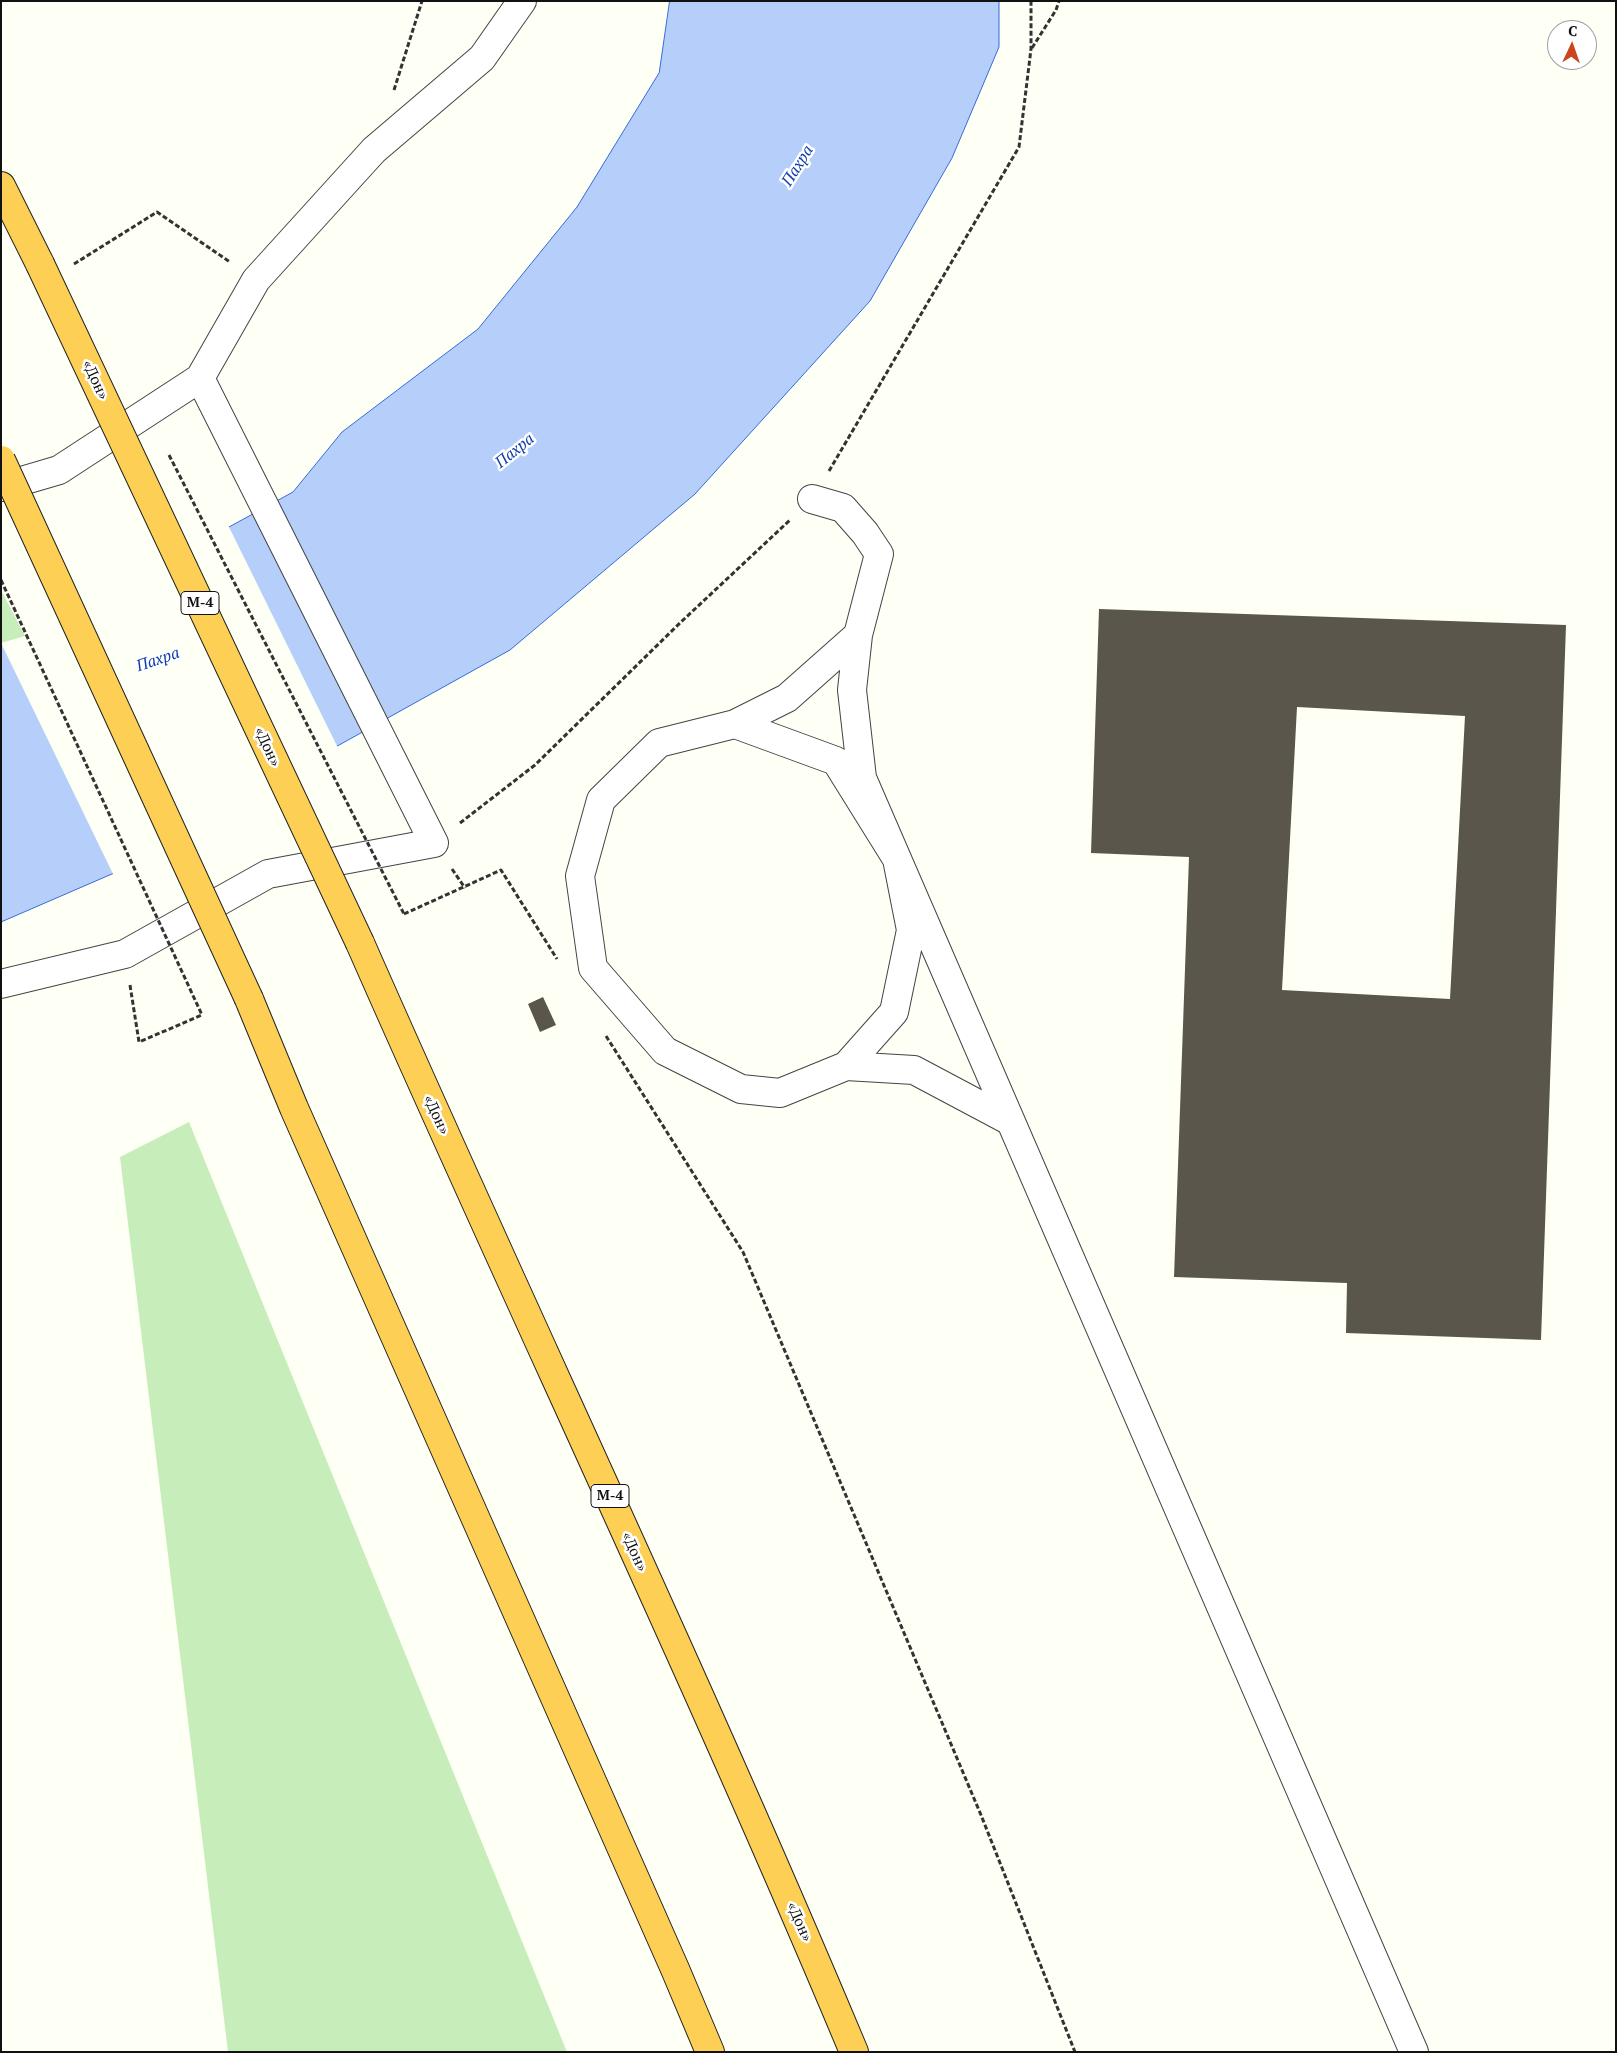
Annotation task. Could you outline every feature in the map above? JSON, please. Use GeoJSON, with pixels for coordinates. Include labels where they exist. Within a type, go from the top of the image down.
{"type":"FeatureCollection","features":[{"type":"Feature","properties":{"kind":"highway","name":"«Дон»"},"geometry":{"type":"LineString","coordinates":[[1,186],[40,264],[360,943],[609,1494],[813,1954],[854,2052]]}},
{"type":"Feature","properties":{"kind":"highway"},"geometry":{"type":"LineString","coordinates":[[1,460],[249,999],[294,1108],[710,2052]]}},
{"type":"Feature","properties":{"kind":"street"},"geometry":{"type":"LineString","coordinates":[[1,487],[59,470],[200,378],[256,280],[374,150],[482,58],[522,1]]}},
{"type":"Feature","properties":{"kind":"street"},"geometry":{"type":"LineString","coordinates":[[1,984],[125,954],[268,874],[434,842],[200,378]]}},
{"type":"Feature","properties":{"kind":"street"},"geometry":{"type":"LineString","coordinates":[[812,499],[843,508],[865,533],[879,554],[858,635],[852,690],[862,778],[1414,2052]]}},
{"type":"Feature","properties":{"kind":"street"},"geometry":{"type":"LineString","coordinates":[[858,635],[788,698],[736,724],[659,742],[601,800],[580,876],[593,968],[665,1051],[741,1089],[780,1093],[846,1066],[914,1070],[1010,1121]]}},
{"type":"Feature","properties":{"kind":"street"},"geometry":{"type":"LineString","coordinates":[[736,724],[836,761],[897,859],[911,930],[894,1012],[846,1066]]}},
{"type":"Feature","properties":{"kind":"path"},"geometry":{"type":"LineString","coordinates":[[392,94],[422,1]]}},
{"type":"Feature","properties":{"kind":"path"},"geometry":{"type":"LineString","coordinates":[[434,842],[536,765],[681,622],[812,499],[1019,147],[1031,49],[1031,1]]}},
{"type":"Feature","properties":{"kind":"path"},"geometry":{"type":"LineString","coordinates":[[1031,49],[1056,10],[1059,1]]}},
{"type":"Feature","properties":{"kind":"path"},"geometry":{"type":"LineString","coordinates":[[71,265],[157,212],[256,280]]}},
{"type":"Feature","properties":{"kind":"path"},"geometry":{"type":"LineString","coordinates":[[167,452],[404,914],[501,870],[559,962]]}},
{"type":"Feature","properties":{"kind":"path"},"geometry":{"type":"LineString","coordinates":[[1,580],[202,1015],[138,1042],[125,954]]}},
{"type":"Feature","properties":{"kind":"path"},"geometry":{"type":"LineString","coordinates":[[601,1028],[743,1252],[981,1815],[1076,2052]]}},
{"type":"Feature","properties":{"kind":"green space"},"geometry":{"type":"Polygon","coordinates":[[[1,590],[26,638],[1,646],[1,590]]]}},
{"type":"Feature","properties":{"kind":"green space"},"geometry":{"type":"Polygon","coordinates":[[[189,1122],[567,2052],[228,2052],[120,1157],[189,1122]]]}},
{"type":"Feature","properties":{"kind":"water","name":"Пахра"},"geometry":{"type":"Polygon","coordinates":[[[670,1],[999,1],[999,47],[952,158],[870,301],[695,494],[510,650],[296,769],[232,822],[1,922],[1,646],[26,638],[293,492],[342,432],[478,329],[577,207],[659,73],[670,1]]]}},
{"type":"Feature","properties":{"kind":"pier"},"geometry":{"type":"Polygon","coordinates":[[[228,525],[338,748],[298,771],[233,824],[114,876],[1,643],[25,636],[228,525]]]}},
{"type":"Feature","properties":{"kind":"building"},"geometry":{"type":"Polygon","coordinates":[[[1099,609],[1566,625],[1541,1340],[1346,1333],[1347,1283],[1174,1277],[1189,857],[1091,853],[1099,609]],[[1297,707],[1282,990],[1450,999],[1465,716],[1297,707]]]}},
{"type":"Feature","properties":{"kind":"building"},"geometry":{"type":"Polygon","coordinates":[[[543,997],[556,1025],[540,1032],[528,1004],[543,997]]]}}]}
